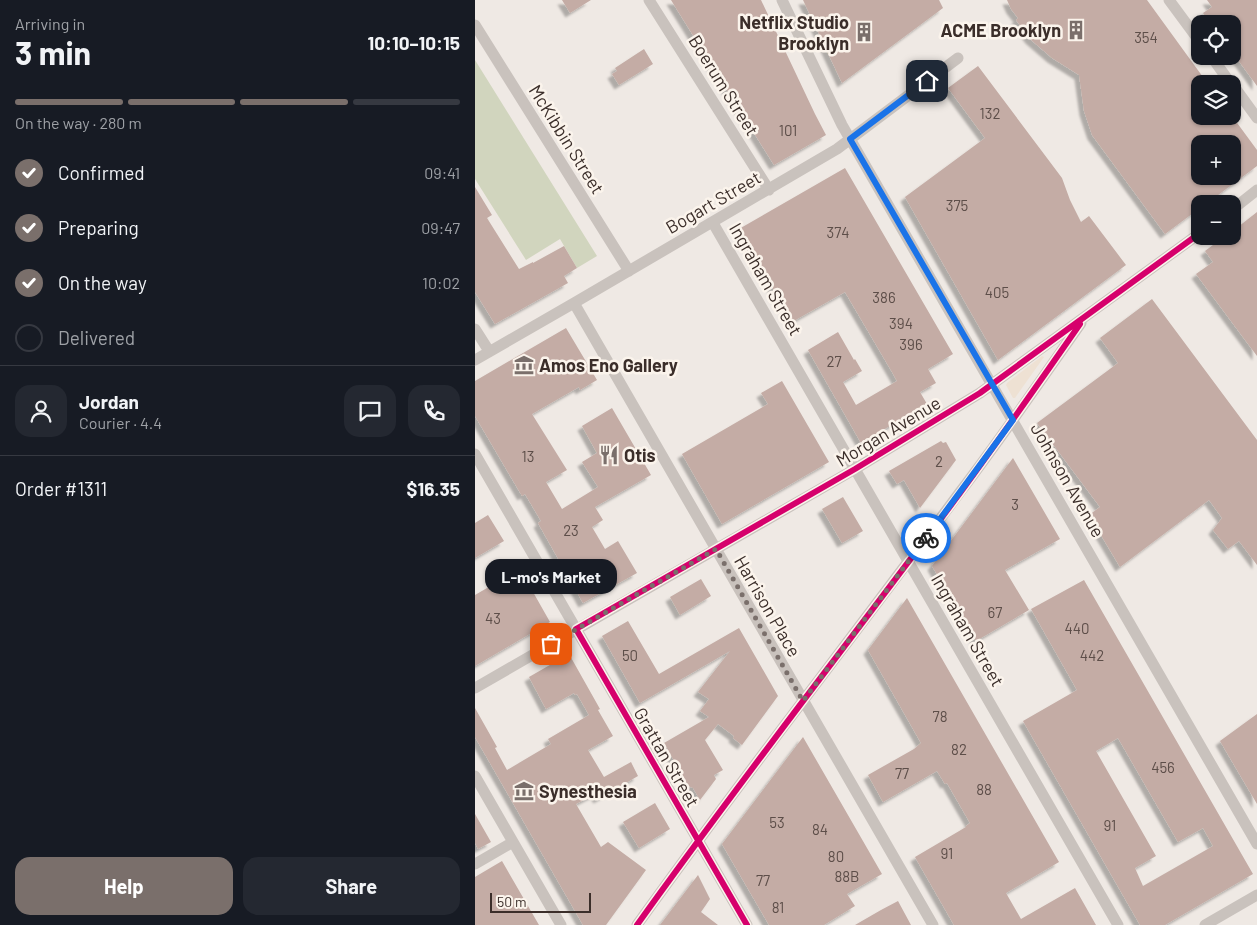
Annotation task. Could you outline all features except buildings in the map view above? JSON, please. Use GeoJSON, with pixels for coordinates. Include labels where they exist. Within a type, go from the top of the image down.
{"type":"FeatureCollection","features":[{"type":"Feature","properties":{"kind":"street","name":"Boerum Street"},"geometry":{"type":"LineString","coordinates":[[649,0],[769,190]]}},
{"type":"Feature","properties":{"kind":"street","name":"Johnson Avenue"},"geometry":{"type":"LineString","coordinates":[[782,0],[837,116],[1257,844]]}},
{"type":"Feature","properties":{"kind":"street"},"geometry":{"type":"LineString","coordinates":[[1169,0],[1191,30]]}},
{"type":"Feature","properties":{"kind":"street","name":"McKibbin Street"},"geometry":{"type":"LineString","coordinates":[[475,25],[629,271]]}},
{"type":"Feature","properties":{"kind":"street","name":"Bogart Street"},"geometry":{"type":"LineString","coordinates":[[475,360],[575,304],[837,149],[958,58]]}},
{"type":"Feature","properties":{"kind":"street"},"geometry":{"type":"LineString","coordinates":[[1241,97],[1257,118]]}},
{"type":"Feature","properties":{"kind":"street"},"geometry":{"type":"LineString","coordinates":[[1241,203],[1257,190]]}},
{"type":"Feature","properties":{"kind":"street","name":"Ingraham Street"},"geometry":{"type":"LineString","coordinates":[[713,222],[1118,925]]}},
{"type":"Feature","properties":{"kind":"street","name":"Morgan Avenue"},"geometry":{"type":"LineString","coordinates":[[475,688],[855,469],[980,392],[1191,240]]}},
{"type":"Feature","properties":{"kind":"street","name":"Harrison Place"},"geometry":{"type":"LineString","coordinates":[[575,304],[933,925]]}},
{"type":"Feature","properties":{"kind":"street"},"geometry":{"type":"LineString","coordinates":[[637,925],[698,840],[909,562],[1086,316]]}},
{"type":"Feature","properties":{"kind":"street"},"geometry":{"type":"LineString","coordinates":[[475,329],[489,351]]}},
{"type":"Feature","properties":{"kind":"street","name":"Grattan Street"},"geometry":{"type":"LineString","coordinates":[[475,454],[747,925]]}},
{"type":"Feature","properties":{"kind":"street"},"geometry":{"type":"LineString","coordinates":[[475,776],[561,925]]}},
{"type":"Feature","properties":{"kind":"street"},"geometry":{"type":"LineString","coordinates":[[475,864],[513,842]]}},
{"type":"Feature","properties":{"kind":"street"},"geometry":{"type":"LineString","coordinates":[[1205,925],[1257,895]]}},
{"type":"Feature","properties":{"kind":"green space"},"geometry":{"type":"Polygon","coordinates":[[[475,60],[597,256],[577,268],[560,239],[526,260],[475,179],[475,60]]]}},
{"type":"Feature","properties":{"kind":"shaded area"},"geometry":{"type":"Polygon","coordinates":[[[1042,356],[1044,357],[1015,398],[1013,398],[1006,385],[1007,383],[1042,356]]]}},
{"type":"Feature","properties":{"kind":"cycle path"},"geometry":{"type":"LineString","coordinates":[[747,925],[576,629],[855,469],[980,393],[1191,240]]}},
{"type":"Feature","properties":{"kind":"cycle path"},"geometry":{"type":"LineString","coordinates":[[637,925],[960,493],[1080,324]]}},
{"type":"Feature","properties":{"kind":"way so far"},"geometry":{"type":"LineString","coordinates":[[551,644],[716,549],[803,701],[926,538]]}},
{"type":"Feature","properties":{"kind":"place","name":"ACME Brooklyn"},"geometry":{"type":"Point","coordinates":[1076,30]}},
{"type":"Feature","properties":{"kind":"place","name":"Netflix Studio Brooklyn"},"geometry":{"type":"Point","coordinates":[864,32]}},
{"type":"Feature","properties":{"kind":"place","name":"Amos Eno Gallery"},"geometry":{"type":"Point","coordinates":[524,365]}},
{"type":"Feature","properties":{"kind":"place","name":"Otis"},"geometry":{"type":"Point","coordinates":[609,455]}},
{"type":"Feature","properties":{"kind":"place","name":"L-mo's Market"},"geometry":{"type":"Point","coordinates":[551,644]}},
{"type":"Feature","properties":{"kind":"place","name":"Synesthesia"},"geometry":{"type":"Point","coordinates":[524,791]}},
{"type":"Feature","properties":{"kind":"route"},"geometry":{"type":"LineString","coordinates":[[926,538],[1013,420],[850,139],[927,81]]}}]}
